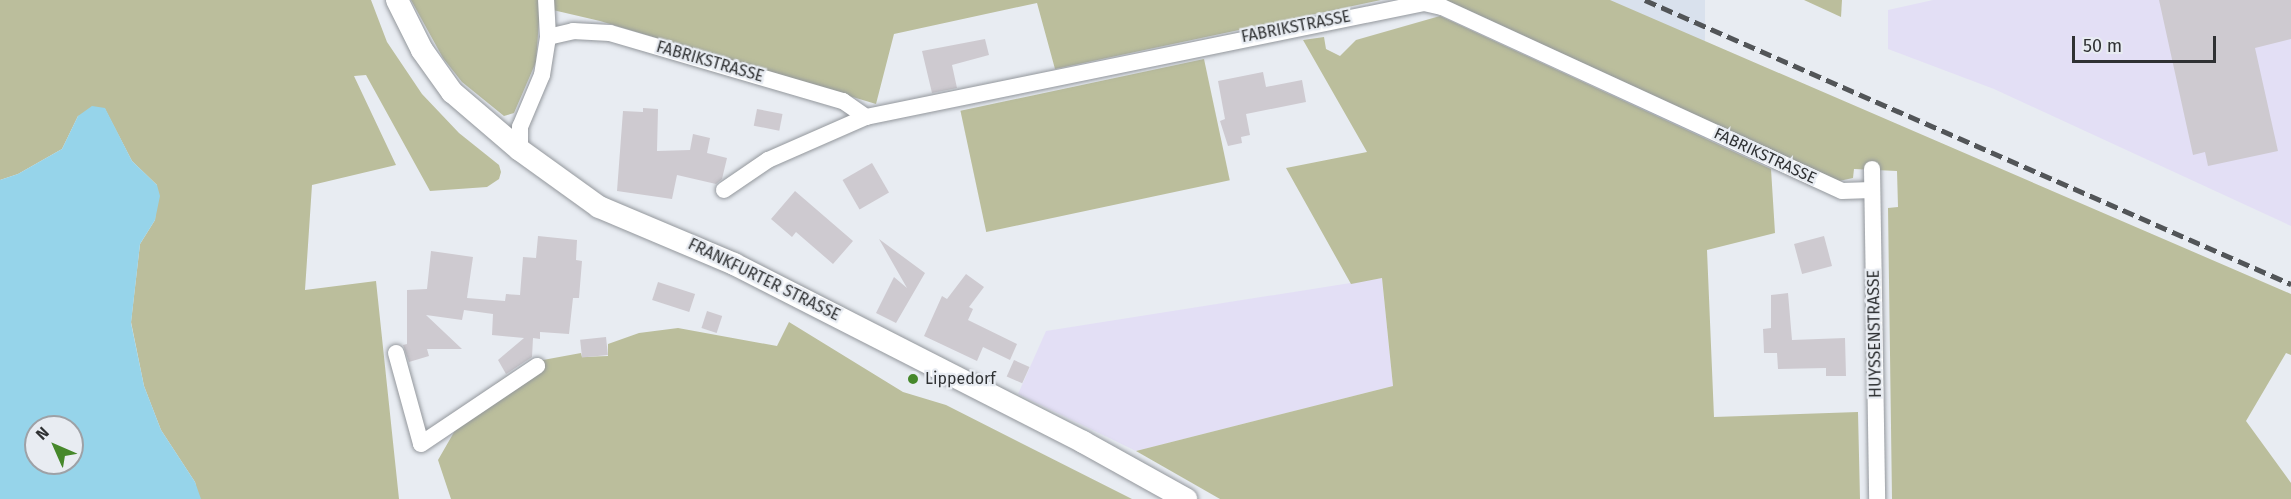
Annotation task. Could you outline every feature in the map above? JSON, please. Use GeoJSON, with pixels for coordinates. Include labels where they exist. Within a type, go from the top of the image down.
{"type":"FeatureCollection","features":[{"type":"Feature","properties":{"kind":"main road","name":"FRANKFURTER STRASSE"},"geometry":{"type":"LineString","coordinates":[[397,0],[422,50],[452,92],[520,150],[609,213],[734,264],[1083,442],[1186,499]]}},
{"type":"Feature","properties":{"kind":"street"},"geometry":{"type":"LineString","coordinates":[[520,150],[520,128],[542,75],[548,37],[546,0]]}},
{"type":"Feature","properties":{"kind":"street","name":"FABRIKSTRASSE"},"geometry":{"type":"LineString","coordinates":[[724,190],[768,160],[866,117],[1424,3],[1442,7],[1842,191],[1872,190]]}},
{"type":"Feature","properties":{"kind":"street","name":"FABRIKSTRASSE"},"geometry":{"type":"LineString","coordinates":[[548,37],[573,31],[610,33],[843,101],[866,117]]}},
{"type":"Feature","properties":{"kind":"street","name":"HUYSSENSTRASSE"},"geometry":{"type":"LineString","coordinates":[[1872,169],[1877,499]]}},
{"type":"Feature","properties":{"kind":"street"},"geometry":{"type":"LineString","coordinates":[[396,353],[421,444],[537,366]]}},
{"type":"Feature","properties":{"kind":"shaded area"},"geometry":{"type":"Polygon","coordinates":[[[1610,0],[1705,0],[1705,499],[1610,499],[1610,0]]]}},
{"type":"Feature","properties":{"kind":"shaded area"},"geometry":{"type":"Polygon","coordinates":[[[1933,0],[2291,0],[2291,226],[1994,89],[1888,49],[1888,10],[1933,0]]]}},
{"type":"Feature","properties":{"kind":"shaded area"},"geometry":{"type":"Polygon","coordinates":[[[1382,278],[1393,386],[1136,451],[1018,394],[1046,331],[1382,278]]]}},
{"type":"Feature","properties":{"kind":"green space"},"geometry":{"type":"Polygon","coordinates":[[[0,0],[371,0],[387,42],[422,94],[459,133],[499,165],[501,172],[499,179],[487,187],[430,191],[366,75],[354,76],[396,165],[312,185],[305,290],[376,281],[399,499],[199,499],[195,482],[161,430],[144,386],[131,322],[140,244],[155,220],[157,185],[132,161],[105,109],[78,116],[62,149],[18,174],[0,180],[0,0]]]}},
{"type":"Feature","properties":{"kind":"green space"},"geometry":{"type":"Polygon","coordinates":[[[411,0],[1381,0],[1055,69],[1037,3],[894,34],[876,104],[600,21],[540,7],[536,62],[514,113],[504,116],[462,82],[443,58],[411,0]]]}},
{"type":"Feature","properties":{"kind":"green space"},"geometry":{"type":"Polygon","coordinates":[[[1446,0],[1610,0],[2291,294],[2291,355],[2286,353],[2246,421],[2291,483],[2291,499],[1892,499],[1888,208],[1898,207],[1897,171],[1854,169],[1853,178],[1839,181],[1446,0]]]}},
{"type":"Feature","properties":{"kind":"green space"},"geometry":{"type":"Polygon","coordinates":[[[1804,0],[1842,0],[1841,17],[1804,0]]]}},
{"type":"Feature","properties":{"kind":"green space"},"geometry":{"type":"Polygon","coordinates":[[[1440,16],[1771,169],[1775,233],[1707,250],[1714,417],[1858,412],[1860,499],[1220,499],[1136,451],[1393,386],[1382,278],[1351,284],[1286,168],[1367,152],[1303,40],[1324,37],[1326,49],[1340,56],[1356,40],[1440,16]]]}},
{"type":"Feature","properties":{"kind":"green space"},"geometry":{"type":"Polygon","coordinates":[[[1204,59],[1230,180],[986,232],[960,111],[1204,59]]]}},
{"type":"Feature","properties":{"kind":"green space"},"geometry":{"type":"Polygon","coordinates":[[[789,322],[903,392],[946,405],[1132,499],[451,499],[438,460],[461,420],[498,382],[532,362],[581,353],[582,357],[608,356],[608,344],[639,333],[678,328],[777,346],[789,322]]]}},
{"type":"Feature","properties":{"kind":"water"},"geometry":{"type":"Polygon","coordinates":[[[92,106],[105,108],[132,161],[157,185],[160,196],[155,220],[140,244],[131,323],[144,386],[161,430],[195,482],[201,499],[0,499],[0,180],[18,174],[62,149],[78,116],[92,106]]]}},
{"type":"Feature","properties":{"kind":"building"},"geometry":{"type":"Polygon","coordinates":[[[2159,0],[2291,0],[2291,39],[2255,48],[2278,151],[2208,166],[2205,152],[2193,155],[2159,0]]]}},
{"type":"Feature","properties":{"kind":"building"},"geometry":{"type":"Polygon","coordinates":[[[985,39],[989,55],[952,65],[957,88],[932,93],[922,51],[985,39]]]}},
{"type":"Feature","properties":{"kind":"building"},"geometry":{"type":"Polygon","coordinates":[[[1263,72],[1266,87],[1302,80],[1306,102],[1246,114],[1250,135],[1241,137],[1242,143],[1228,146],[1220,121],[1225,119],[1218,81],[1263,72]]]}},
{"type":"Feature","properties":{"kind":"building"},"geometry":{"type":"Polygon","coordinates":[[[643,108],[658,109],[657,151],[690,150],[693,134],[710,138],[707,153],[727,158],[722,179],[716,184],[677,175],[672,199],[617,191],[623,111],[643,112],[643,108]]]}},
{"type":"Feature","properties":{"kind":"building"},"geometry":{"type":"Polygon","coordinates":[[[757,109],[783,114],[779,131],[754,126],[757,109]]]}},
{"type":"Feature","properties":{"kind":"building"},"geometry":{"type":"Polygon","coordinates":[[[872,163],[889,192],[860,209],[843,180],[872,163]]]}},
{"type":"Feature","properties":{"kind":"building"},"geometry":{"type":"Polygon","coordinates":[[[795,191],[853,241],[833,264],[796,232],[792,237],[771,219],[795,191]]]}},
{"type":"Feature","properties":{"kind":"building"},"geometry":{"type":"Polygon","coordinates":[[[538,236],[577,240],[576,260],[582,261],[579,298],[573,298],[569,334],[540,332],[540,339],[533,338],[532,357],[506,374],[498,360],[524,338],[492,335],[493,314],[464,310],[462,320],[426,315],[462,349],[427,349],[429,356],[409,362],[403,345],[407,344],[407,290],[427,289],[431,251],[473,257],[467,298],[505,301],[506,294],[520,295],[523,257],[536,258],[538,236]]]}},
{"type":"Feature","properties":{"kind":"building"},"geometry":{"type":"Polygon","coordinates":[[[1824,236],[1832,266],[1802,274],[1794,244],[1824,236]]]}},
{"type":"Feature","properties":{"kind":"building"},"geometry":{"type":"Polygon","coordinates":[[[879,239],[925,273],[896,323],[876,313],[894,277],[907,288],[879,239]]]}},
{"type":"Feature","properties":{"kind":"building"},"geometry":{"type":"Polygon","coordinates":[[[966,274],[984,287],[969,307],[973,309],[968,320],[1017,344],[1010,360],[983,347],[977,361],[924,336],[942,296],[947,299],[966,274]]]}},
{"type":"Feature","properties":{"kind":"building"},"geometry":{"type":"Polygon","coordinates":[[[658,282],[695,294],[689,312],[652,300],[658,282]]]}},
{"type":"Feature","properties":{"kind":"building"},"geometry":{"type":"Polygon","coordinates":[[[1788,293],[1792,340],[1845,338],[1846,376],[1826,376],[1826,368],[1778,369],[1777,353],[1764,353],[1763,329],[1771,328],[1771,295],[1788,293]]]}},
{"type":"Feature","properties":{"kind":"building"},"geometry":{"type":"Polygon","coordinates":[[[707,311],[722,316],[717,333],[701,328],[707,311]]]}},
{"type":"Feature","properties":{"kind":"building"},"geometry":{"type":"Polygon","coordinates":[[[606,337],[608,355],[582,358],[580,340],[606,337]]]}},
{"type":"Feature","properties":{"kind":"building"},"geometry":{"type":"Polygon","coordinates":[[[1014,360],[1030,367],[1022,383],[1007,376],[1014,360]]]}},
{"type":"Feature","properties":{"kind":"railway"},"geometry":{"type":"LineString","coordinates":[[1645,0],[2291,284]]}},
{"type":"Feature","properties":{"kind":"place","name":"Lippedorf"},"geometry":{"type":"Point","coordinates":[913,379]}}]}
